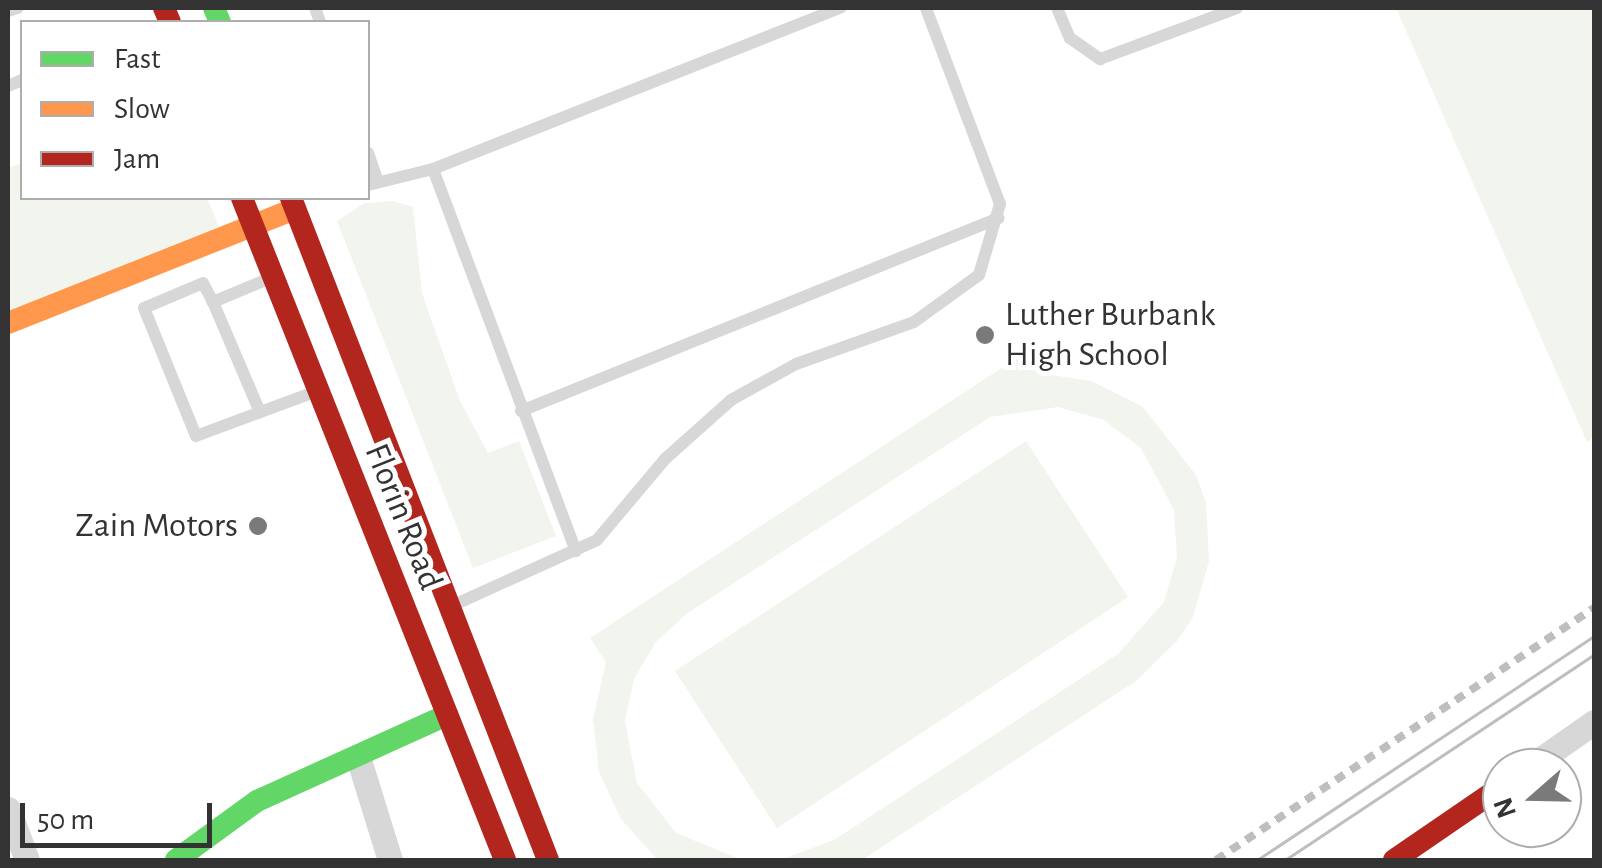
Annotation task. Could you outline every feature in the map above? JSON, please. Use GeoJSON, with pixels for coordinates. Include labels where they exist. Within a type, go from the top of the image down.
{"type":"FeatureCollection","features":[{"type":"Feature","properties":{"kind":"main road","name":"Florin Road"},"geometry":{"type":"LineString","coordinates":[[243,200],[504,860]]}},
{"type":"Feature","properties":{"kind":"main road","name":"Florin Road"},"geometry":{"type":"LineString","coordinates":[[301,202],[449,607],[548,860]]}},
{"type":"Feature","properties":{"kind":"main road"},"geometry":{"type":"LineString","coordinates":[[8,323],[253,226],[301,202]]}},
{"type":"Feature","properties":{"kind":"main road"},"geometry":{"type":"LineString","coordinates":[[176,860],[257,800],[359,760],[447,716],[504,747]]}},
{"type":"Feature","properties":{"kind":"main road"},"geometry":{"type":"LineString","coordinates":[[1394,860],[1482,800]]}},
{"type":"Feature","properties":{"kind":"street"},"geometry":{"type":"LineString","coordinates":[[1557,748],[1594,722]]}},
{"type":"Feature","properties":{"kind":"street"},"geometry":{"type":"LineString","coordinates":[[359,760],[390,860]]}},
{"type":"Feature","properties":{"kind":"street"},"geometry":{"type":"LineString","coordinates":[[8,810],[27,860]]}},
{"type":"Feature","properties":{"kind":"lane"},"geometry":{"type":"LineString","coordinates":[[8,11],[18,8]]}},
{"type":"Feature","properties":{"kind":"lane"},"geometry":{"type":"LineString","coordinates":[[373,184],[433,169],[840,8]]}},
{"type":"Feature","properties":{"kind":"lane"},"geometry":{"type":"LineString","coordinates":[[449,607],[597,540],[665,459],[731,400],[796,364],[914,322],[978,274],[1000,218],[982,149],[926,8]]}},
{"type":"Feature","properties":{"kind":"lane"},"geometry":{"type":"LineString","coordinates":[[1057,8],[1070,38],[1100,59],[1237,8]]}},
{"type":"Feature","properties":{"kind":"lane"},"geometry":{"type":"LineString","coordinates":[[433,169],[576,551]]}},
{"type":"Feature","properties":{"kind":"lane"},"geometry":{"type":"LineString","coordinates":[[522,411],[1000,218]]}},
{"type":"Feature","properties":{"kind":"lane"},"geometry":{"type":"LineString","coordinates":[[213,302],[273,278]]}},
{"type":"Feature","properties":{"kind":"lane"},"geometry":{"type":"LineString","coordinates":[[260,412],[203,284],[144,308],[196,436],[260,412],[316,391]]}},
{"type":"Feature","properties":{"kind":"shaded area"},"geometry":{"type":"Polygon","coordinates":[[[1396,8],[1594,8],[1594,437],[1587,442],[1396,8]]]}},
{"type":"Feature","properties":{"kind":"shaded area"},"geometry":{"type":"Polygon","coordinates":[[[20,164],[20,200],[208,200],[219,227],[8,312],[8,168],[20,164]]]}},
{"type":"Feature","properties":{"kind":"shaded area"},"geometry":{"type":"Polygon","coordinates":[[[393,201],[413,207],[422,293],[460,401],[488,453],[519,441],[556,536],[473,568],[337,221],[365,203],[393,201]]]}},
{"type":"Feature","properties":{"kind":"shaded area"},"geometry":{"type":"Polygon","coordinates":[[[1029,350],[1044,374],[1091,381],[1143,407],[1196,475],[1206,503],[1209,561],[1193,617],[1177,641],[1136,681],[862,860],[780,860],[834,840],[1118,654],[1164,602],[1177,557],[1174,510],[1141,448],[1104,420],[1058,407],[990,417],[686,614],[655,643],[634,679],[625,721],[637,783],[676,833],[742,860],[656,858],[621,819],[599,772],[593,719],[606,662],[590,638],[1029,350]]]}},
{"type":"Feature","properties":{"kind":"shaded area"},"geometry":{"type":"Polygon","coordinates":[[[1026,441],[1128,597],[777,828],[675,671],[1026,441]]]}},
{"type":"Feature","properties":{"kind":"tram line"},"geometry":{"type":"LineString","coordinates":[[1257,860],[1594,636]]}},
{"type":"Feature","properties":{"kind":"tram line"},"geometry":{"type":"LineString","coordinates":[[1285,860],[1594,655]]}},
{"type":"Feature","properties":{"kind":"railway"},"geometry":{"type":"LineString","coordinates":[[1216,860],[1594,608]]}},
{"type":"Feature","properties":{"kind":"traffic: fast"},"geometry":{"type":"LineString","coordinates":[[214,8],[219,20]]}},
{"type":"Feature","properties":{"kind":"traffic: fast"},"geometry":{"type":"LineString","coordinates":[[176,860],[257,801],[447,715]]}},
{"type":"Feature","properties":{"kind":"traffic: slow"},"geometry":{"type":"LineString","coordinates":[[8,323],[295,209]]}},
{"type":"Feature","properties":{"kind":"traffic: jam"},"geometry":{"type":"LineString","coordinates":[[164,8],[169,20]]}},
{"type":"Feature","properties":{"kind":"traffic: jam"},"geometry":{"type":"LineString","coordinates":[[243,200],[505,860]]}},
{"type":"Feature","properties":{"kind":"traffic: jam"},"geometry":{"type":"LineString","coordinates":[[292,200],[548,860]]}},
{"type":"Feature","properties":{"kind":"traffic: jam"},"geometry":{"type":"LineString","coordinates":[[1394,860],[1482,800]]}},
{"type":"Feature","properties":{"kind":"place","name":"Luther Burbank High School"},"geometry":{"type":"Point","coordinates":[985,335]}},
{"type":"Feature","properties":{"kind":"place","name":"Zain Motors"},"geometry":{"type":"Point","coordinates":[258,526]}}]}
